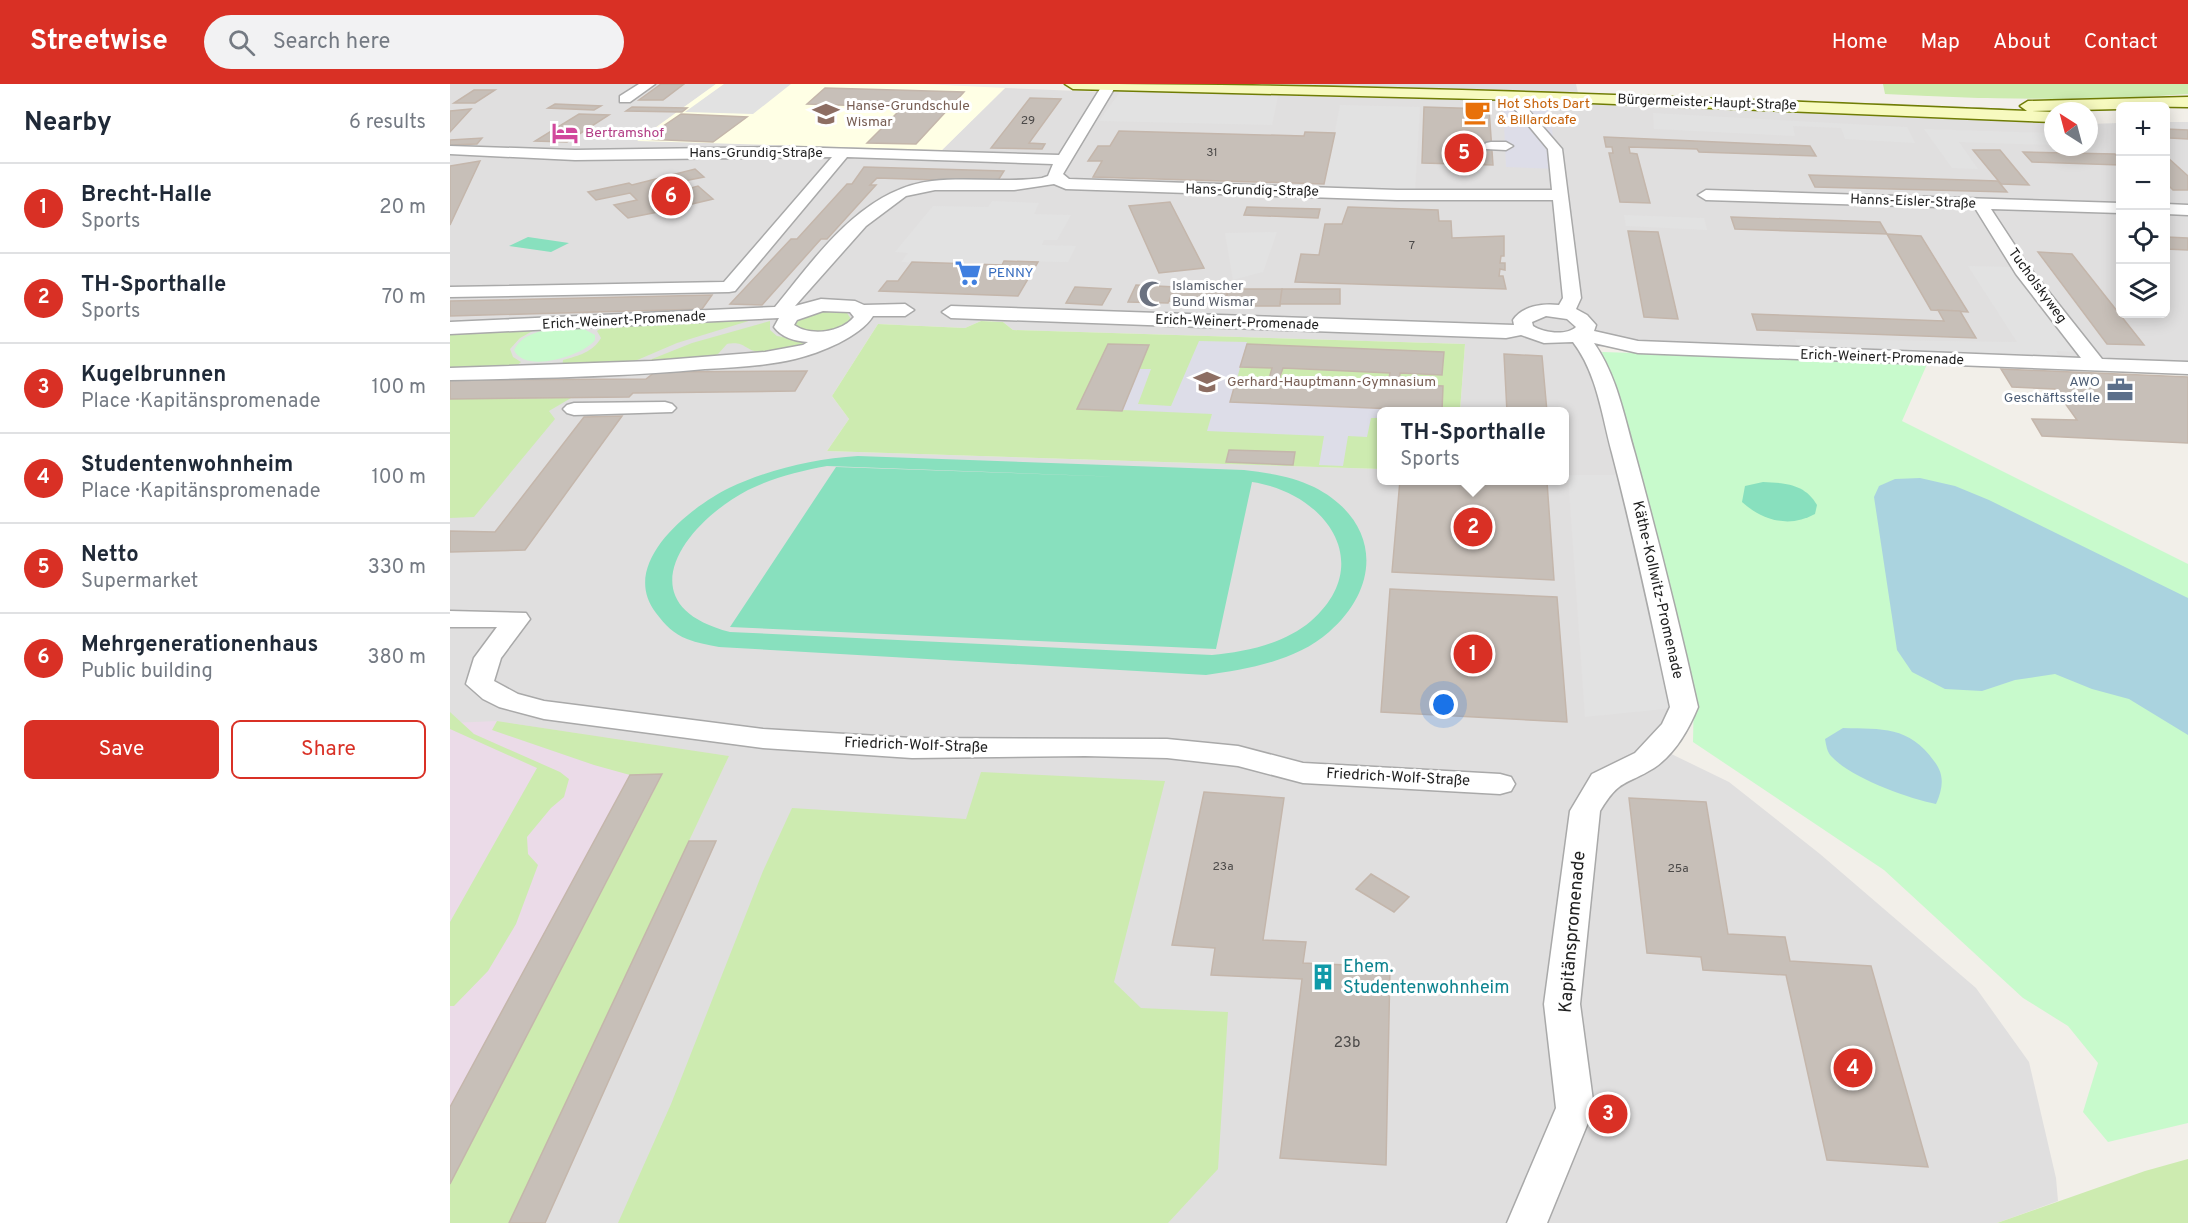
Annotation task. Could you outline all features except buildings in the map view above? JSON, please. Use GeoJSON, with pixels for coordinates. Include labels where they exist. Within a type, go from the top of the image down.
{"type":"FeatureCollection","features":[{"type":"Feature","properties":{"kind":"street"},"geometry":{"type":"LineString","coordinates":[[626,99],[648,84]]}},
{"type":"Feature","properties":{"kind":"street","name":"Bürgermeister-Haupt-Straße"},"geometry":{"type":"LineString","coordinates":[[1073,84],[1497,95],[2044,117]]}},
{"type":"Feature","properties":{"kind":"street","name":"Bürgermeister-Haupt-Straße"},"geometry":{"type":"LineString","coordinates":[[1472,84],[1989,105],[2101,106],[2188,102]]}},
{"type":"Feature","properties":{"kind":"street"},"geometry":{"type":"LineString","coordinates":[[835,335],[808,337],[788,332],[784,327],[784,322],[814,271],[873,213],[894,196],[942,185],[1028,186],[1056,179],[1055,174],[1062,160],[1109,85]]}},
{"type":"Feature","properties":{"kind":"street"},"geometry":{"type":"LineString","coordinates":[[1519,101],[1521,110],[1551,139],[1555,149],[1572,298],[1550,309],[1526,316],[1521,324],[1524,329],[1548,339],[1578,336]]}},
{"type":"Feature","properties":{"kind":"street"},"geometry":{"type":"LineString","coordinates":[[2170,115],[2188,114]]}},
{"type":"Feature","properties":{"kind":"street"},"geometry":{"type":"LineString","coordinates":[[2098,117],[2116,117]]}},
{"type":"Feature","properties":{"kind":"street","name":"Hans-Grundig-Straße"},"geometry":{"type":"LineString","coordinates":[[450,150],[575,155],[844,152],[1062,160]]}},
{"type":"Feature","properties":{"kind":"street"},"geometry":{"type":"LineString","coordinates":[[450,291],[729,287],[844,152]]}},
{"type":"Feature","properties":{"kind":"street","name":"Hans-Grundig-Straße"},"geometry":{"type":"LineString","coordinates":[[1056,179],[1066,184],[1083,186],[1560,195]]}},
{"type":"Feature","properties":{"kind":"street","name":"Hanns-Eisler-Straße"},"geometry":{"type":"LineString","coordinates":[[1706,195],[2116,208]]}},
{"type":"Feature","properties":{"kind":"street","name":"Tucholskyweg"},"geometry":{"type":"LineString","coordinates":[[1980,204],[2022,270],[2097,365]]}},
{"type":"Feature","properties":{"kind":"street"},"geometry":{"type":"LineString","coordinates":[[2170,209],[2188,210]]}},
{"type":"Feature","properties":{"kind":"street","name":"Erich-Weinert-Promenade"},"geometry":{"type":"LineString","coordinates":[[450,328],[789,312],[834,304],[846,305],[861,311],[905,310]]}},
{"type":"Feature","properties":{"kind":"street","name":"Käthe-Kollwitz-Promenade"},"geometry":{"type":"LineString","coordinates":[[1550,309],[1584,321],[1586,329],[1578,336],[1588,346],[1606,392],[1644,529],[1684,706],[1675,728],[1658,748],[1645,760],[1603,781],[1585,810]]}},
{"type":"Feature","properties":{"kind":"street"},"geometry":{"type":"LineString","coordinates":[[450,374],[576,372],[733,353],[796,352],[828,341],[862,321],[861,311]]}},
{"type":"Feature","properties":{"kind":"street","name":"Erich-Weinert-Promenade"},"geometry":{"type":"LineString","coordinates":[[951,312],[1495,332],[1524,329]]}},
{"type":"Feature","properties":{"kind":"street","name":"Erich-Weinert-Promenade"},"geometry":{"type":"LineString","coordinates":[[1578,336],[1638,347],[1674,349],[2188,368]]}},
{"type":"Feature","properties":{"kind":"street"},"geometry":{"type":"LineString","coordinates":[[574,409],[665,408]]}},
{"type":"Feature","properties":{"kind":"street","name":"Friedrich-Wolf-Straße"},"geometry":{"type":"LineString","coordinates":[[450,619],[517,619],[488,656],[480,675],[480,684],[490,693],[512,701],[577,715],[700,732],[909,748],[1095,746],[1175,750],[1240,756],[1287,771],[1500,784]]}},
{"type":"Feature","properties":{"kind":"street","name":"Kapitänspromenade"},"geometry":{"type":"LineString","coordinates":[[1527,1223],[1575,1108],[1562,1004],[1585,810]]}},
{"type":"Feature","properties":{"kind":"shaded area"},"geometry":{"type":"Polygon","coordinates":[[[450,84],[716,84],[638,140],[942,150],[1005,88],[1104,92],[1110,84],[1576,84],[1580,102],[2044,123],[2044,156],[2098,156],[2098,124],[2116,123],[2116,318],[2170,318],[2170,122],[2188,122],[2188,373],[1862,364],[1588,346],[1684,707],[1659,748],[1729,782],[1820,854],[1976,988],[2029,1062],[2056,1178],[2058,1201],[1997,1223],[450,1223],[450,84]],[[981,321],[965,328],[878,324],[832,396],[849,419],[827,451],[1377,469],[1377,485],[1569,485],[1569,407],[1460,407],[1465,344],[1013,330],[1003,322],[981,321]]]}},
{"type":"Feature","properties":{"kind":"shaded area","name":"Hanse-Grundschule Wismar"},"geometry":{"type":"Polygon","coordinates":[[[716,84],[923,84],[1005,88],[942,150],[637,141],[716,84]]]}},
{"type":"Feature","properties":{"kind":"shaded area"},"geometry":{"type":"Polygon","coordinates":[[[724,84],[791,84],[753,114],[685,112],[724,84]]]}},
{"type":"Feature","properties":{"kind":"shaded area"},"geometry":{"type":"Polygon","coordinates":[[[1120,92],[1278,96],[1272,125],[1099,121],[1120,92]]]}},
{"type":"Feature","properties":{"kind":"shaded area"},"geometry":{"type":"Polygon","coordinates":[[[1503,103],[1549,104],[1557,169],[1506,167],[1503,103]]]}},
{"type":"Feature","properties":{"kind":"shaded area"},"geometry":{"type":"Polygon","coordinates":[[[1340,105],[1420,107],[1415,191],[1324,189],[1340,105]]]}},
{"type":"Feature","properties":{"kind":"shaded area"},"geometry":{"type":"Polygon","coordinates":[[[1653,113],[1907,127],[1915,143],[1845,139],[1841,128],[1793,126],[1795,136],[1654,129],[1653,113]]]}},
{"type":"Feature","properties":{"kind":"shaded area"},"geometry":{"type":"Polygon","coordinates":[[[1924,129],[2044,133],[2044,145],[1959,142],[1978,169],[1952,168],[1924,129]]]}},
{"type":"Feature","properties":{"kind":"shaded area"},"geometry":{"type":"Polygon","coordinates":[[[992,201],[1039,203],[1034,214],[1071,215],[1057,240],[1044,240],[1042,245],[1076,246],[1068,262],[1004,261],[1002,265],[901,262],[908,253],[895,252],[933,206],[988,207],[992,201]]]}},
{"type":"Feature","properties":{"kind":"shaded area"},"geometry":{"type":"Polygon","coordinates":[[[1624,215],[1704,218],[1707,230],[1626,226],[1624,215]]]}},
{"type":"Feature","properties":{"kind":"shaded area"},"geometry":{"type":"Polygon","coordinates":[[[1277,232],[1263,272],[1233,280],[1225,233],[1277,232]]]}},
{"type":"Feature","properties":{"kind":"shaded area"},"geometry":{"type":"Polygon","coordinates":[[[1968,266],[2015,267],[2075,352],[2056,351],[2062,360],[1799,350],[1795,339],[2017,342],[1968,266]]]}},
{"type":"Feature","properties":{"kind":"shaded area"},"geometry":{"type":"Polygon","coordinates":[[[1199,341],[1247,342],[1231,401],[1377,408],[1377,418],[1371,418],[1367,437],[1348,436],[1343,466],[1319,465],[1324,436],[1207,431],[1212,414],[1122,410],[1139,369],[1151,369],[1138,404],[1171,406],[1199,341]]]}},
{"type":"Feature","properties":{"kind":"shaded area"},"geometry":{"type":"Polygon","coordinates":[[[1569,475],[1629,475],[1684,707],[1585,717],[1569,475]]]}},
{"type":"Feature","properties":{"kind":"shaded area"},"geometry":{"type":"Polygon","coordinates":[[[497,721],[729,756],[507,1223],[450,1223],[450,723],[497,721]]]}},
{"type":"Feature","properties":{"kind":"green space"},"geometry":{"type":"Polygon","coordinates":[[[1883,84],[2188,84],[2188,94],[2074,99],[1961,97],[1885,94],[1883,84]]]}},
{"type":"Feature","properties":{"kind":"green space"},"geometry":{"type":"Polygon","coordinates":[[[528,237],[569,243],[551,252],[509,246],[528,237]]]}},
{"type":"Feature","properties":{"kind":"green space"},"geometry":{"type":"Polygon","coordinates":[[[816,311],[847,313],[851,319],[840,329],[833,331],[818,332],[796,328],[795,325],[801,317],[816,311]]]}},
{"type":"Feature","properties":{"kind":"green space"},"geometry":{"type":"Polygon","coordinates":[[[768,315],[677,343],[621,367],[562,370],[563,360],[585,353],[598,343],[601,338],[597,331],[607,323],[768,315]]]}},
{"type":"Feature","properties":{"kind":"green space"},"geometry":{"type":"Polygon","coordinates":[[[770,321],[770,330],[777,336],[809,342],[764,353],[753,351],[741,344],[727,344],[718,354],[709,359],[632,367],[692,343],[770,321]]]}},
{"type":"Feature","properties":{"kind":"green space"},"geometry":{"type":"Polygon","coordinates":[[[981,321],[1003,322],[1013,330],[1465,344],[1460,407],[1377,407],[1377,469],[827,451],[849,419],[832,396],[878,324],[965,328],[981,321]]]}},
{"type":"Feature","properties":{"kind":"green space"},"geometry":{"type":"Polygon","coordinates":[[[540,327],[520,338],[510,349],[513,357],[521,362],[510,372],[450,373],[450,331],[540,327]]]}},
{"type":"Feature","properties":{"kind":"green space"},"geometry":{"type":"Polygon","coordinates":[[[582,328],[595,335],[595,340],[579,352],[567,357],[541,362],[529,361],[520,357],[514,350],[526,337],[544,330],[582,328]]]}},
{"type":"Feature","properties":{"kind":"green space"},"geometry":{"type":"Polygon","coordinates":[[[1602,352],[1928,362],[1902,421],[2188,564],[2188,1123],[2108,1142],[2083,1112],[2098,1063],[2068,1026],[2023,998],[1884,870],[1693,742],[1694,694],[1602,352]]]}},
{"type":"Feature","properties":{"kind":"green space"},"geometry":{"type":"Polygon","coordinates":[[[571,398],[549,411],[555,419],[474,517],[450,518],[450,399],[571,398]]]}},
{"type":"Feature","properties":{"kind":"green space"},"geometry":{"type":"Polygon","coordinates":[[[841,457],[1244,470],[1280,476],[1314,487],[1336,501],[1351,517],[1362,535],[1366,554],[1365,574],[1359,594],[1347,614],[1316,642],[1287,657],[1271,662],[1206,675],[719,647],[687,639],[666,625],[656,613],[647,594],[646,576],[652,557],[678,523],[713,497],[744,481],[808,462],[841,457]],[[827,466],[807,470],[776,478],[757,486],[724,505],[703,523],[686,543],[675,564],[672,584],[679,603],[698,620],[730,632],[1212,655],[1264,646],[1289,636],[1311,621],[1330,599],[1340,576],[1341,554],[1334,534],[1320,516],[1301,500],[1278,489],[1252,482],[1216,649],[730,627],[836,467],[1123,477],[827,466]]]}},
{"type":"Feature","properties":{"kind":"green space"},"geometry":{"type":"Polygon","coordinates":[[[1763,482],[1787,484],[1801,489],[1817,505],[1815,514],[1796,521],[1786,521],[1768,518],[1750,509],[1742,502],[1745,486],[1763,482]]]}},
{"type":"Feature","properties":{"kind":"green space"},"geometry":{"type":"Polygon","coordinates":[[[450,712],[474,734],[560,772],[569,779],[564,797],[551,808],[527,837],[528,854],[538,865],[516,924],[488,971],[454,1006],[450,1006],[450,922],[537,768],[450,729],[450,712]]]}},
{"type":"Feature","properties":{"kind":"green space"},"geometry":{"type":"Polygon","coordinates":[[[497,721],[729,756],[509,1223],[450,1223],[450,1184],[662,775],[630,775],[594,765],[492,730],[497,721]]]}},
{"type":"Feature","properties":{"kind":"green space"},"geometry":{"type":"Polygon","coordinates":[[[981,772],[1165,781],[1114,982],[1141,1008],[1228,1012],[1218,1169],[1168,1223],[618,1223],[671,1104],[763,871],[792,808],[966,819],[981,772]]]}},
{"type":"Feature","properties":{"kind":"green space"},"geometry":{"type":"Polygon","coordinates":[[[2188,1159],[2188,1223],[1997,1223],[2145,1171],[2188,1159]]]}},
{"type":"Feature","properties":{"kind":"water"},"geometry":{"type":"Polygon","coordinates":[[[1920,478],[1955,486],[1989,500],[2188,598],[2188,735],[2129,699],[2092,689],[2055,674],[2015,680],[1982,691],[1945,689],[1912,672],[1897,650],[1874,497],[1879,486],[1895,479],[1920,478]]]}},
{"type":"Feature","properties":{"kind":"water"},"geometry":{"type":"Polygon","coordinates":[[[1843,728],[1894,732],[1915,741],[1925,750],[1940,771],[1941,787],[1936,804],[1880,786],[1840,764],[1830,754],[1825,739],[1843,728]]]}},
{"type":"Feature","properties":{"kind":"place","name":"Hot Shots Dart & Billardcafe"},"geometry":{"type":"Point","coordinates":[1477,112]}},
{"type":"Feature","properties":{"kind":"place","name":"Hanse-Grundschule Wismar"},"geometry":{"type":"Point","coordinates":[826,114]}},
{"type":"Feature","properties":{"kind":"place","name":"Bertramshof"},"geometry":{"type":"Point","coordinates":[565,133]}},
{"type":"Feature","properties":{"kind":"place","name":"Netto"},"geometry":{"type":"Point","coordinates":[1464,153]}},
{"type":"Feature","properties":{"kind":"place","name":"Mehrgenerationenhaus"},"geometry":{"type":"Point","coordinates":[671,196]}},
{"type":"Feature","properties":{"kind":"place","name":"PENNY"},"geometry":{"type":"Point","coordinates":[968,273]}},
{"type":"Feature","properties":{"kind":"place","name":"Islamischer Bund Wismar"},"geometry":{"type":"Point","coordinates":[1152,294]}},
{"type":"Feature","properties":{"kind":"place","name":"Gerhard-Hauptmann-Gymnasium"},"geometry":{"type":"Point","coordinates":[1207,382]}},
{"type":"Feature","properties":{"kind":"place","name":"AWO Geschäftsstelle"},"geometry":{"type":"Point","coordinates":[2120,390]}},
{"type":"Feature","properties":{"kind":"place","name":"TH-Sporthalle"},"geometry":{"type":"Point","coordinates":[1473,527]}},
{"type":"Feature","properties":{"kind":"place","name":"Brecht-Halle"},"geometry":{"type":"Point","coordinates":[1473,654]}},
{"type":"Feature","properties":{"kind":"place","name":"Ehem. Studentenwohnheim"},"geometry":{"type":"Point","coordinates":[1323,977]}},
{"type":"Feature","properties":{"kind":"place","name":"Studentenwohnheim"},"geometry":{"type":"Point","coordinates":[1853,1068]}},
{"type":"Feature","properties":{"kind":"place","name":"Kugelbrunnen"},"geometry":{"type":"Point","coordinates":[1608,1114]}}]}
